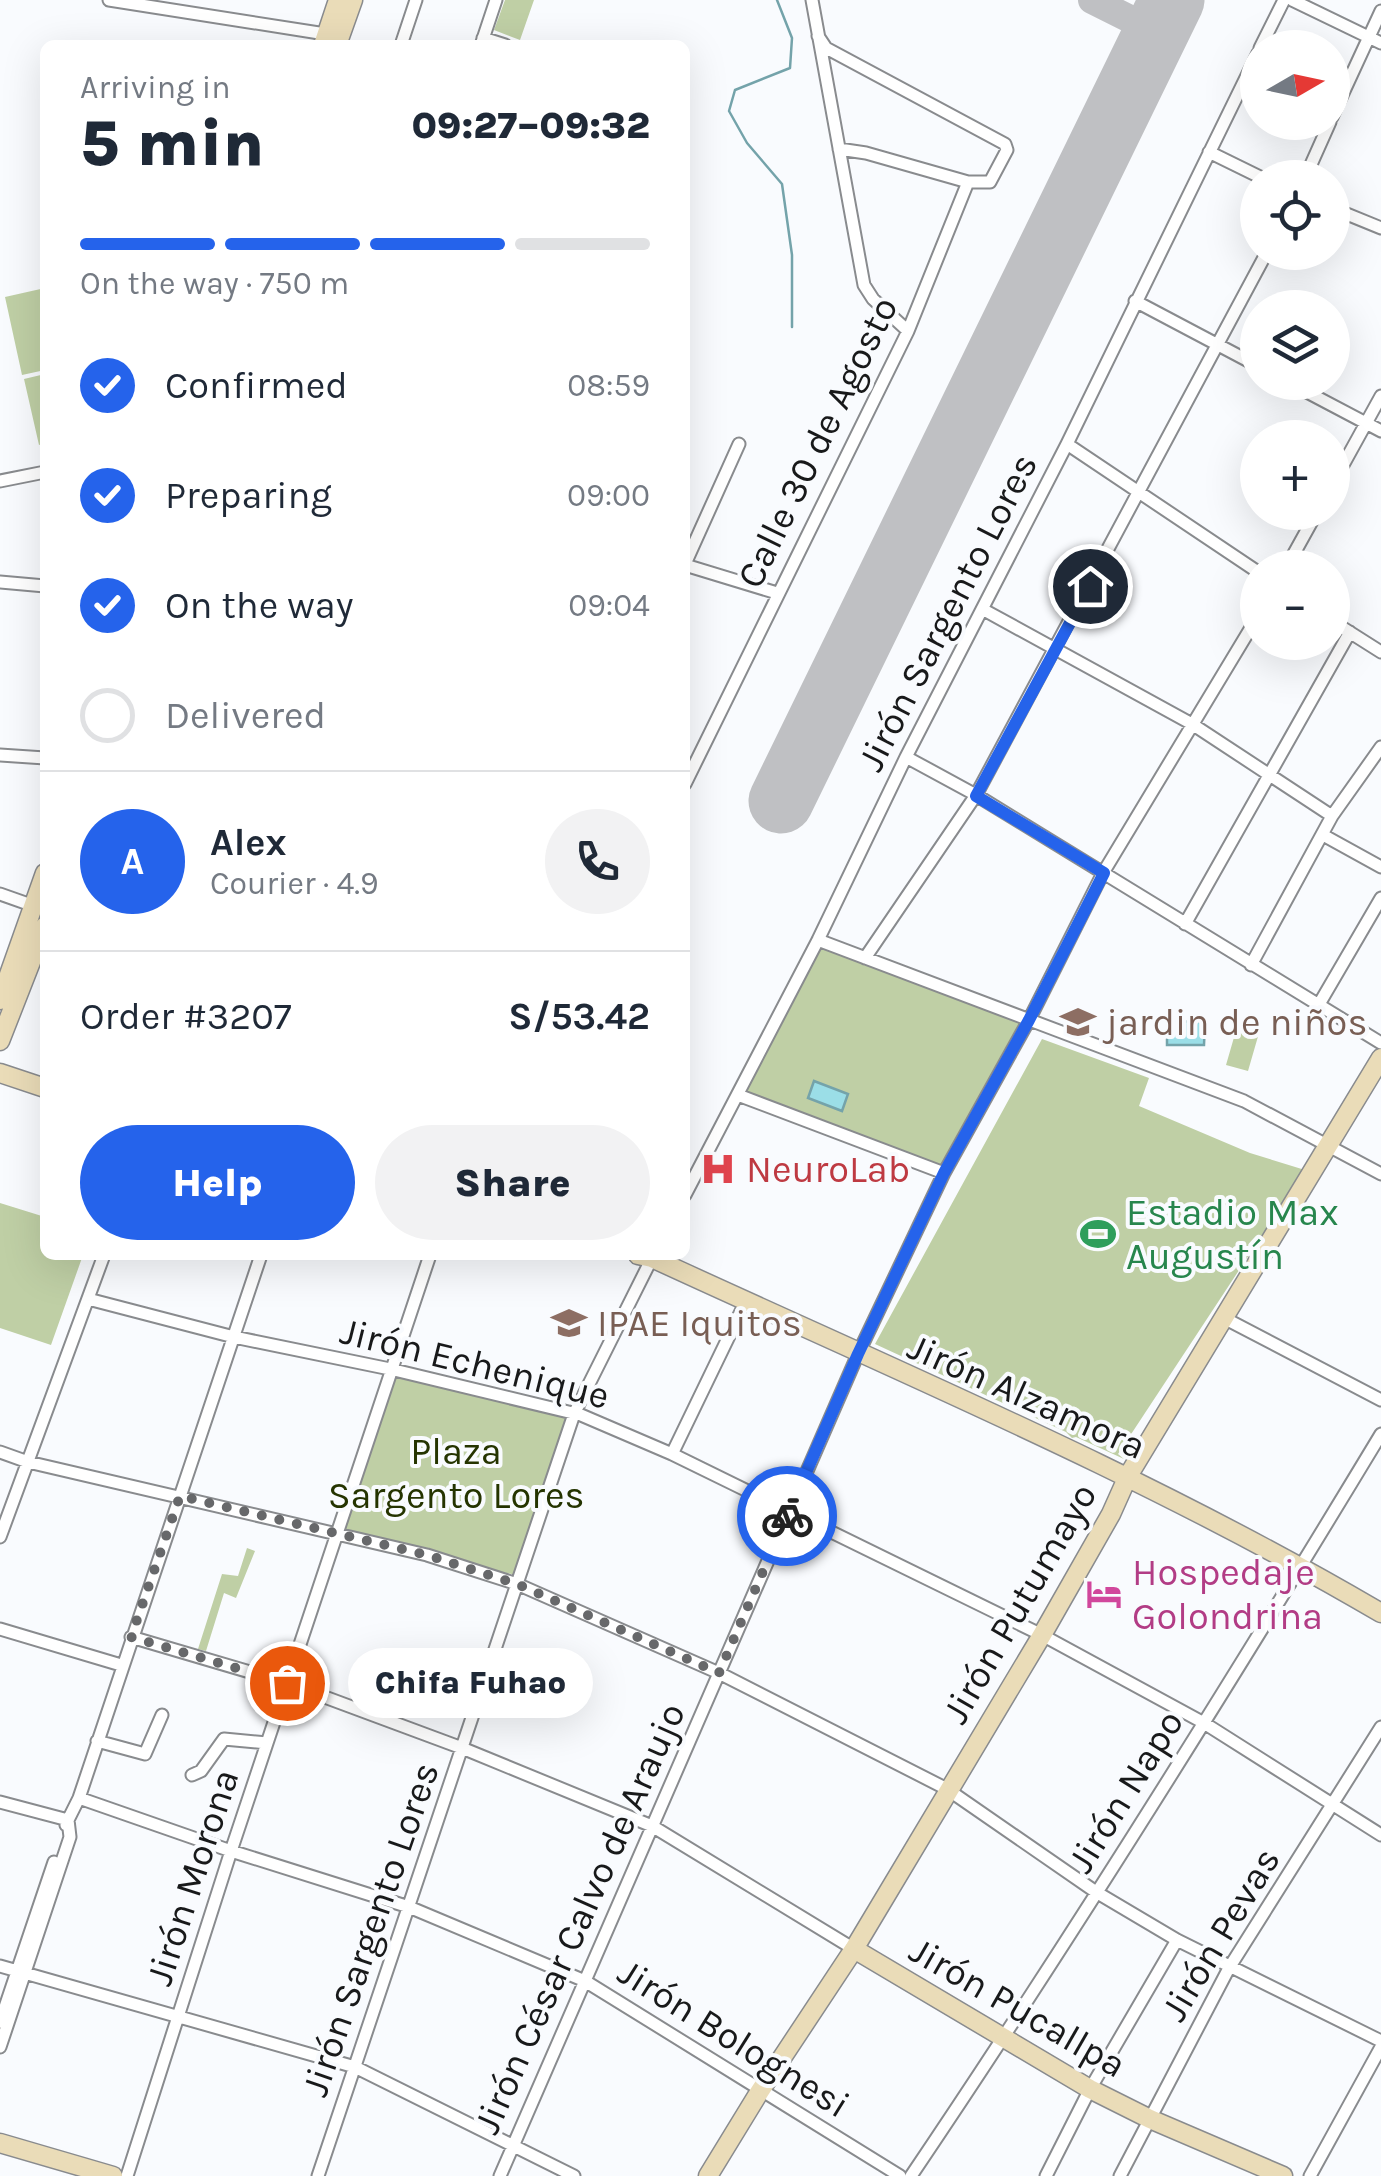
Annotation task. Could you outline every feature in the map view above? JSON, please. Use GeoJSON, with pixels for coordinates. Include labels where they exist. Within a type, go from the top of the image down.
{"type":"FeatureCollection","features":[{"type":"Feature","properties":{"kind":"street"},"geometry":{"type":"LineString","coordinates":[[110,0],[331,40]]}},
{"type":"Feature","properties":{"kind":"street"},"geometry":{"type":"LineString","coordinates":[[331,40],[338,0]]}},
{"type":"Feature","properties":{"kind":"street"},"geometry":{"type":"LineString","coordinates":[[331,40],[353,0]]}},
{"type":"Feature","properties":{"kind":"street"},"geometry":{"type":"LineString","coordinates":[[403,40],[416,0]]}},
{"type":"Feature","properties":{"kind":"street"},"geometry":{"type":"LineString","coordinates":[[483,40],[496,0]]}},
{"type":"Feature","properties":{"kind":"street"},"geometry":{"type":"LineString","coordinates":[[812,0],[864,286],[908,331]]}},
{"type":"Feature","properties":{"kind":"street","name":"Jirón Sargento Lores"},"geometry":{"type":"LineString","coordinates":[[1269,30],[1284,0]]}},
{"type":"Feature","properties":{"kind":"street"},"geometry":{"type":"LineString","coordinates":[[1292,0],[1375,40]]}},
{"type":"Feature","properties":{"kind":"street"},"geometry":{"type":"LineString","coordinates":[[1350,85],[1375,40],[1381,11]]}},
{"type":"Feature","properties":{"kind":"street"},"geometry":{"type":"LineString","coordinates":[[818,36],[826,48],[1005,144],[1007,150],[990,182],[968,182],[840,149]]}},
{"type":"Feature","properties":{"kind":"street","name":"Jirón Sargento Lores"},"geometry":{"type":"LineString","coordinates":[[690,1186],[984,610],[1240,89]]}},
{"type":"Feature","properties":{"kind":"street"},"geometry":{"type":"LineString","coordinates":[[1209,152],[1240,167]]}},
{"type":"Feature","properties":{"kind":"street","name":"Calle 30 de Agosto"},"geometry":{"type":"LineString","coordinates":[[690,774],[908,331],[968,182]]}},
{"type":"Feature","properties":{"kind":"street"},"geometry":{"type":"LineString","coordinates":[[1350,215],[1381,228]]}},
{"type":"Feature","properties":{"kind":"street"},"geometry":{"type":"LineString","coordinates":[[865,958],[976,796],[1258,270]]}},
{"type":"Feature","properties":{"kind":"street"},"geometry":{"type":"LineString","coordinates":[[1135,301],[1240,356]]}},
{"type":"Feature","properties":{"kind":"street"},"geometry":{"type":"LineString","coordinates":[[1350,453],[1381,396]]}},
{"type":"Feature","properties":{"kind":"street"},"geometry":{"type":"LineString","coordinates":[[1321,400],[1381,431]]}},
{"type":"Feature","properties":{"kind":"street"},"geometry":{"type":"LineString","coordinates":[[690,553],[738,444]]}},
{"type":"Feature","properties":{"kind":"street"},"geometry":{"type":"LineString","coordinates":[[1066,444],[1240,560]]}},
{"type":"Feature","properties":{"kind":"street"},"geometry":{"type":"LineString","coordinates":[[0,481],[40,473]]}},
{"type":"Feature","properties":{"kind":"street"},"geometry":{"type":"LineString","coordinates":[[690,566],[776,593]]}},
{"type":"Feature","properties":{"kind":"street"},"geometry":{"type":"LineString","coordinates":[[0,582],[40,586]]}},
{"type":"Feature","properties":{"kind":"street"},"geometry":{"type":"LineString","coordinates":[[984,610],[1192,724],[1332,816]]}},
{"type":"Feature","properties":{"kind":"street"},"geometry":{"type":"LineString","coordinates":[[1350,632],[1381,652]]}},
{"type":"Feature","properties":{"kind":"street","name":"Jirón César Calvo de Araujo"},"geometry":{"type":"LineString","coordinates":[[500,2176],[858,1354],[944,1173],[1104,873],[1240,645]]}},
{"type":"Feature","properties":{"kind":"street"},"geometry":{"type":"LineString","coordinates":[[1185,924],[1334,660]]}},
{"type":"Feature","properties":{"kind":"street"},"geometry":{"type":"LineString","coordinates":[[1251,965],[1332,816],[1381,747]]}},
{"type":"Feature","properties":{"kind":"street"},"geometry":{"type":"LineString","coordinates":[[0,755],[40,758]]}},
{"type":"Feature","properties":{"kind":"street"},"geometry":{"type":"LineString","coordinates":[[906,757],[1381,1043]]}},
{"type":"Feature","properties":{"kind":"street"},"geometry":{"type":"LineString","coordinates":[[1323,835],[1381,867]]}},
{"type":"Feature","properties":{"kind":"street"},"geometry":{"type":"LineString","coordinates":[[0,1000],[40,888]]}},
{"type":"Feature","properties":{"kind":"street"},"geometry":{"type":"LineString","coordinates":[[0,894],[34,906]]}},
{"type":"Feature","properties":{"kind":"street"},"geometry":{"type":"LineString","coordinates":[[1318,1006],[1381,898]]}},
{"type":"Feature","properties":{"kind":"street"},"geometry":{"type":"LineString","coordinates":[[0,1041],[40,939]]}},
{"type":"Feature","properties":{"kind":"street"},"geometry":{"type":"LineString","coordinates":[[818,940],[1244,1100],[1381,1174]]}},
{"type":"Feature","properties":{"kind":"street","name":"Jirón Putumayo"},"geometry":{"type":"LineString","coordinates":[[708,2176],[854,1950],[1112,1514],[1128,1476],[1381,1058]]}},
{"type":"Feature","properties":{"kind":"street"},"geometry":{"type":"LineString","coordinates":[[0,1074],[40,1086]]}},
{"type":"Feature","properties":{"kind":"street"},"geometry":{"type":"LineString","coordinates":[[738,1095],[944,1173]]}},
{"type":"Feature","properties":{"kind":"street"},"geometry":{"type":"LineString","coordinates":[[0,1538],[102,1260]]}},
{"type":"Feature","properties":{"kind":"street"},"geometry":{"type":"LineString","coordinates":[[0,2048],[68,1820],[79,1798],[259,1260]]}},
{"type":"Feature","properties":{"kind":"street","name":"Jirón Morona"},"geometry":{"type":"LineString","coordinates":[[127,2176],[428,1260]]}},
{"type":"Feature","properties":{"kind":"street","name":"Jirón Sargento Lores"},"geometry":{"type":"LineString","coordinates":[[318,2176],[574,1414],[646,1260]]}},
{"type":"Feature","properties":{"kind":"street","name":"Jirón Alzamora"},"geometry":{"type":"LineString","coordinates":[[657,1260],[1128,1476],[1301,1566],[1381,1613]]}},
{"type":"Feature","properties":{"kind":"street","name":"Jirón Echenique"},"geometry":{"type":"LineString","coordinates":[[88,1299],[234,1337],[390,1369],[574,1414],[672,1454],[1042,1635],[1204,1723],[1381,1836]]}},
{"type":"Feature","properties":{"kind":"street"},"geometry":{"type":"LineString","coordinates":[[672,1454],[746,1301]]}},
{"type":"Feature","properties":{"kind":"street"},"geometry":{"type":"LineString","coordinates":[[1224,1318],[1381,1400]]}},
{"type":"Feature","properties":{"kind":"street","name":"Jirón Napo"},"geometry":{"type":"LineString","coordinates":[[912,2176],[1004,2039],[1204,1723],[1381,1434]]}},
{"type":"Feature","properties":{"kind":"street"},"geometry":{"type":"LineString","coordinates":[[0,1452],[28,1462],[427,1555],[517,1584],[719,1673],[947,1790],[1096,1892],[1177,1940],[1381,2044],[1310,2176]]}},
{"type":"Feature","properties":{"kind":"street"},"geometry":{"type":"LineString","coordinates":[[0,1629],[121,1665]]}},
{"type":"Feature","properties":{"kind":"street"},"geometry":{"type":"LineString","coordinates":[[131,1637],[287,1683],[462,1748],[652,1826],[854,1950]]}},
{"type":"Feature","properties":{"kind":"street"},"geometry":{"type":"LineString","coordinates":[[97,1741],[145,1754],[162,1715]]}},
{"type":"Feature","properties":{"kind":"street","name":"Jirón Pevas"},"geometry":{"type":"LineString","coordinates":[[1120,2176],[1230,1968],[1381,1727]]}},
{"type":"Feature","properties":{"kind":"street"},"geometry":{"type":"LineString","coordinates":[[192,1776],[201,1771],[224,1739],[267,1743]]}},
{"type":"Feature","properties":{"kind":"street","name":"Jirón Bolognesi"},"geometry":{"type":"LineString","coordinates":[[79,1798],[408,1907],[585,1981],[900,2176]]}},
{"type":"Feature","properties":{"kind":"street"},"geometry":{"type":"LineString","coordinates":[[0,1802],[68,1820]]}},
{"type":"Feature","properties":{"kind":"street"},"geometry":{"type":"LineString","coordinates":[[1046,2176],[1090,2089],[1177,1940]]}},
{"type":"Feature","properties":{"kind":"street","name":"Jirón Pucallpa"},"geometry":{"type":"LineString","coordinates":[[854,1950],[1090,2089],[1283,2176]]}},
{"type":"Feature","properties":{"kind":"street"},"geometry":{"type":"LineString","coordinates":[[0,1966],[355,2067],[574,2176]]}},
{"type":"Feature","properties":{"kind":"street"},"geometry":{"type":"LineString","coordinates":[[0,2022],[21,1973]]}},
{"type":"Feature","properties":{"kind":"street"},"geometry":{"type":"LineString","coordinates":[[0,2143],[113,2176]]}},
{"type":"Feature","properties":{"kind":"green space"},"geometry":{"type":"Polygon","coordinates":[[[505,0],[534,0],[520,40],[494,30],[505,0]]]}},
{"type":"Feature","properties":{"kind":"green space"},"geometry":{"type":"Polygon","coordinates":[[[40,289],[40,371],[22,375],[5,297],[40,289]]]}},
{"type":"Feature","properties":{"kind":"green space"},"geometry":{"type":"Polygon","coordinates":[[[40,375],[39,445],[24,379],[40,375]]]}},
{"type":"Feature","properties":{"kind":"green space"},"geometry":{"type":"Polygon","coordinates":[[[818,940],[1029,1020],[944,1173],[738,1095],[818,940]]]}},
{"type":"Feature","properties":{"kind":"green space"},"geometry":{"type":"Polygon","coordinates":[[[1237,1027],[1259,1033],[1248,1071],[1226,1065],[1237,1027]]]}},
{"type":"Feature","properties":{"kind":"green space"},"geometry":{"type":"Polygon","coordinates":[[[1042,1039],[1149,1078],[1139,1106],[1250,1153],[1305,1170],[1118,1454],[1124,1459],[875,1344],[1042,1039]]]}},
{"type":"Feature","properties":{"kind":"green space"},"geometry":{"type":"Polygon","coordinates":[[[0,1203],[40,1215],[40,1260],[81,1260],[51,1345],[0,1328],[0,1203]]]}},
{"type":"Feature","properties":{"kind":"green space","name":"Plaza Sargento Lores"},"geometry":{"type":"Polygon","coordinates":[[[390,1369],[574,1414],[520,1576],[336,1535],[390,1369]]]}},
{"type":"Feature","properties":{"kind":"green space"},"geometry":{"type":"Polygon","coordinates":[[[247,1548],[255,1551],[236,1598],[224,1593],[206,1651],[198,1649],[222,1574],[238,1576],[247,1548]]]}},
{"type":"Feature","properties":{"kind":"water"},"geometry":{"type":"Polygon","coordinates":[[[1167,1021],[1205,1022],[1204,1045],[1167,1045],[1167,1021]]]}},
{"type":"Feature","properties":{"kind":"water"},"geometry":{"type":"Polygon","coordinates":[[[814,1081],[848,1094],[842,1111],[808,1098],[814,1081]]]}},
{"type":"Feature","properties":{"kind":"waterway"},"geometry":{"type":"LineString","coordinates":[[777,0],[792,38],[790,68],[735,90],[729,111],[747,143],[782,184],[792,255],[792,327]]}},
{"type":"Feature","properties":{"kind":"taxiway"},"geometry":{"type":"LineString","coordinates":[[1092,0],[1156,32]]}},
{"type":"Feature","properties":{"kind":"runway"},"geometry":{"type":"LineString","coordinates":[[781,801],[1172,0]]}},
{"type":"Feature","properties":{"kind":"way so far"},"geometry":{"type":"LineString","coordinates":[[287,1683],[131,1637],[180,1496],[427,1555],[517,1584],[719,1673],[787,1516]]}},
{"type":"Feature","properties":{"kind":"place","name":"jardin de niños"},"geometry":{"type":"Point","coordinates":[1078,1022]}},
{"type":"Feature","properties":{"kind":"place","name":"NeuroLab"},"geometry":{"type":"Point","coordinates":[718,1169]}},
{"type":"Feature","properties":{"kind":"place","name":"Estadio Max Augustín"},"geometry":{"type":"Point","coordinates":[1098,1234]}},
{"type":"Feature","properties":{"kind":"place","name":"IPAE Iquitos"},"geometry":{"type":"Point","coordinates":[569,1323]}},
{"type":"Feature","properties":{"kind":"place","name":"Hospedaje Golondrina"},"geometry":{"type":"Point","coordinates":[1104,1594]}},
{"type":"Feature","properties":{"kind":"place","name":"Chifa Fuhao"},"geometry":{"type":"Point","coordinates":[287,1683]}},
{"type":"Feature","properties":{"kind":"route"},"geometry":{"type":"LineString","coordinates":[[787,1516],[944,1173],[1104,873],[976,796],[1090,586]]}}]}
